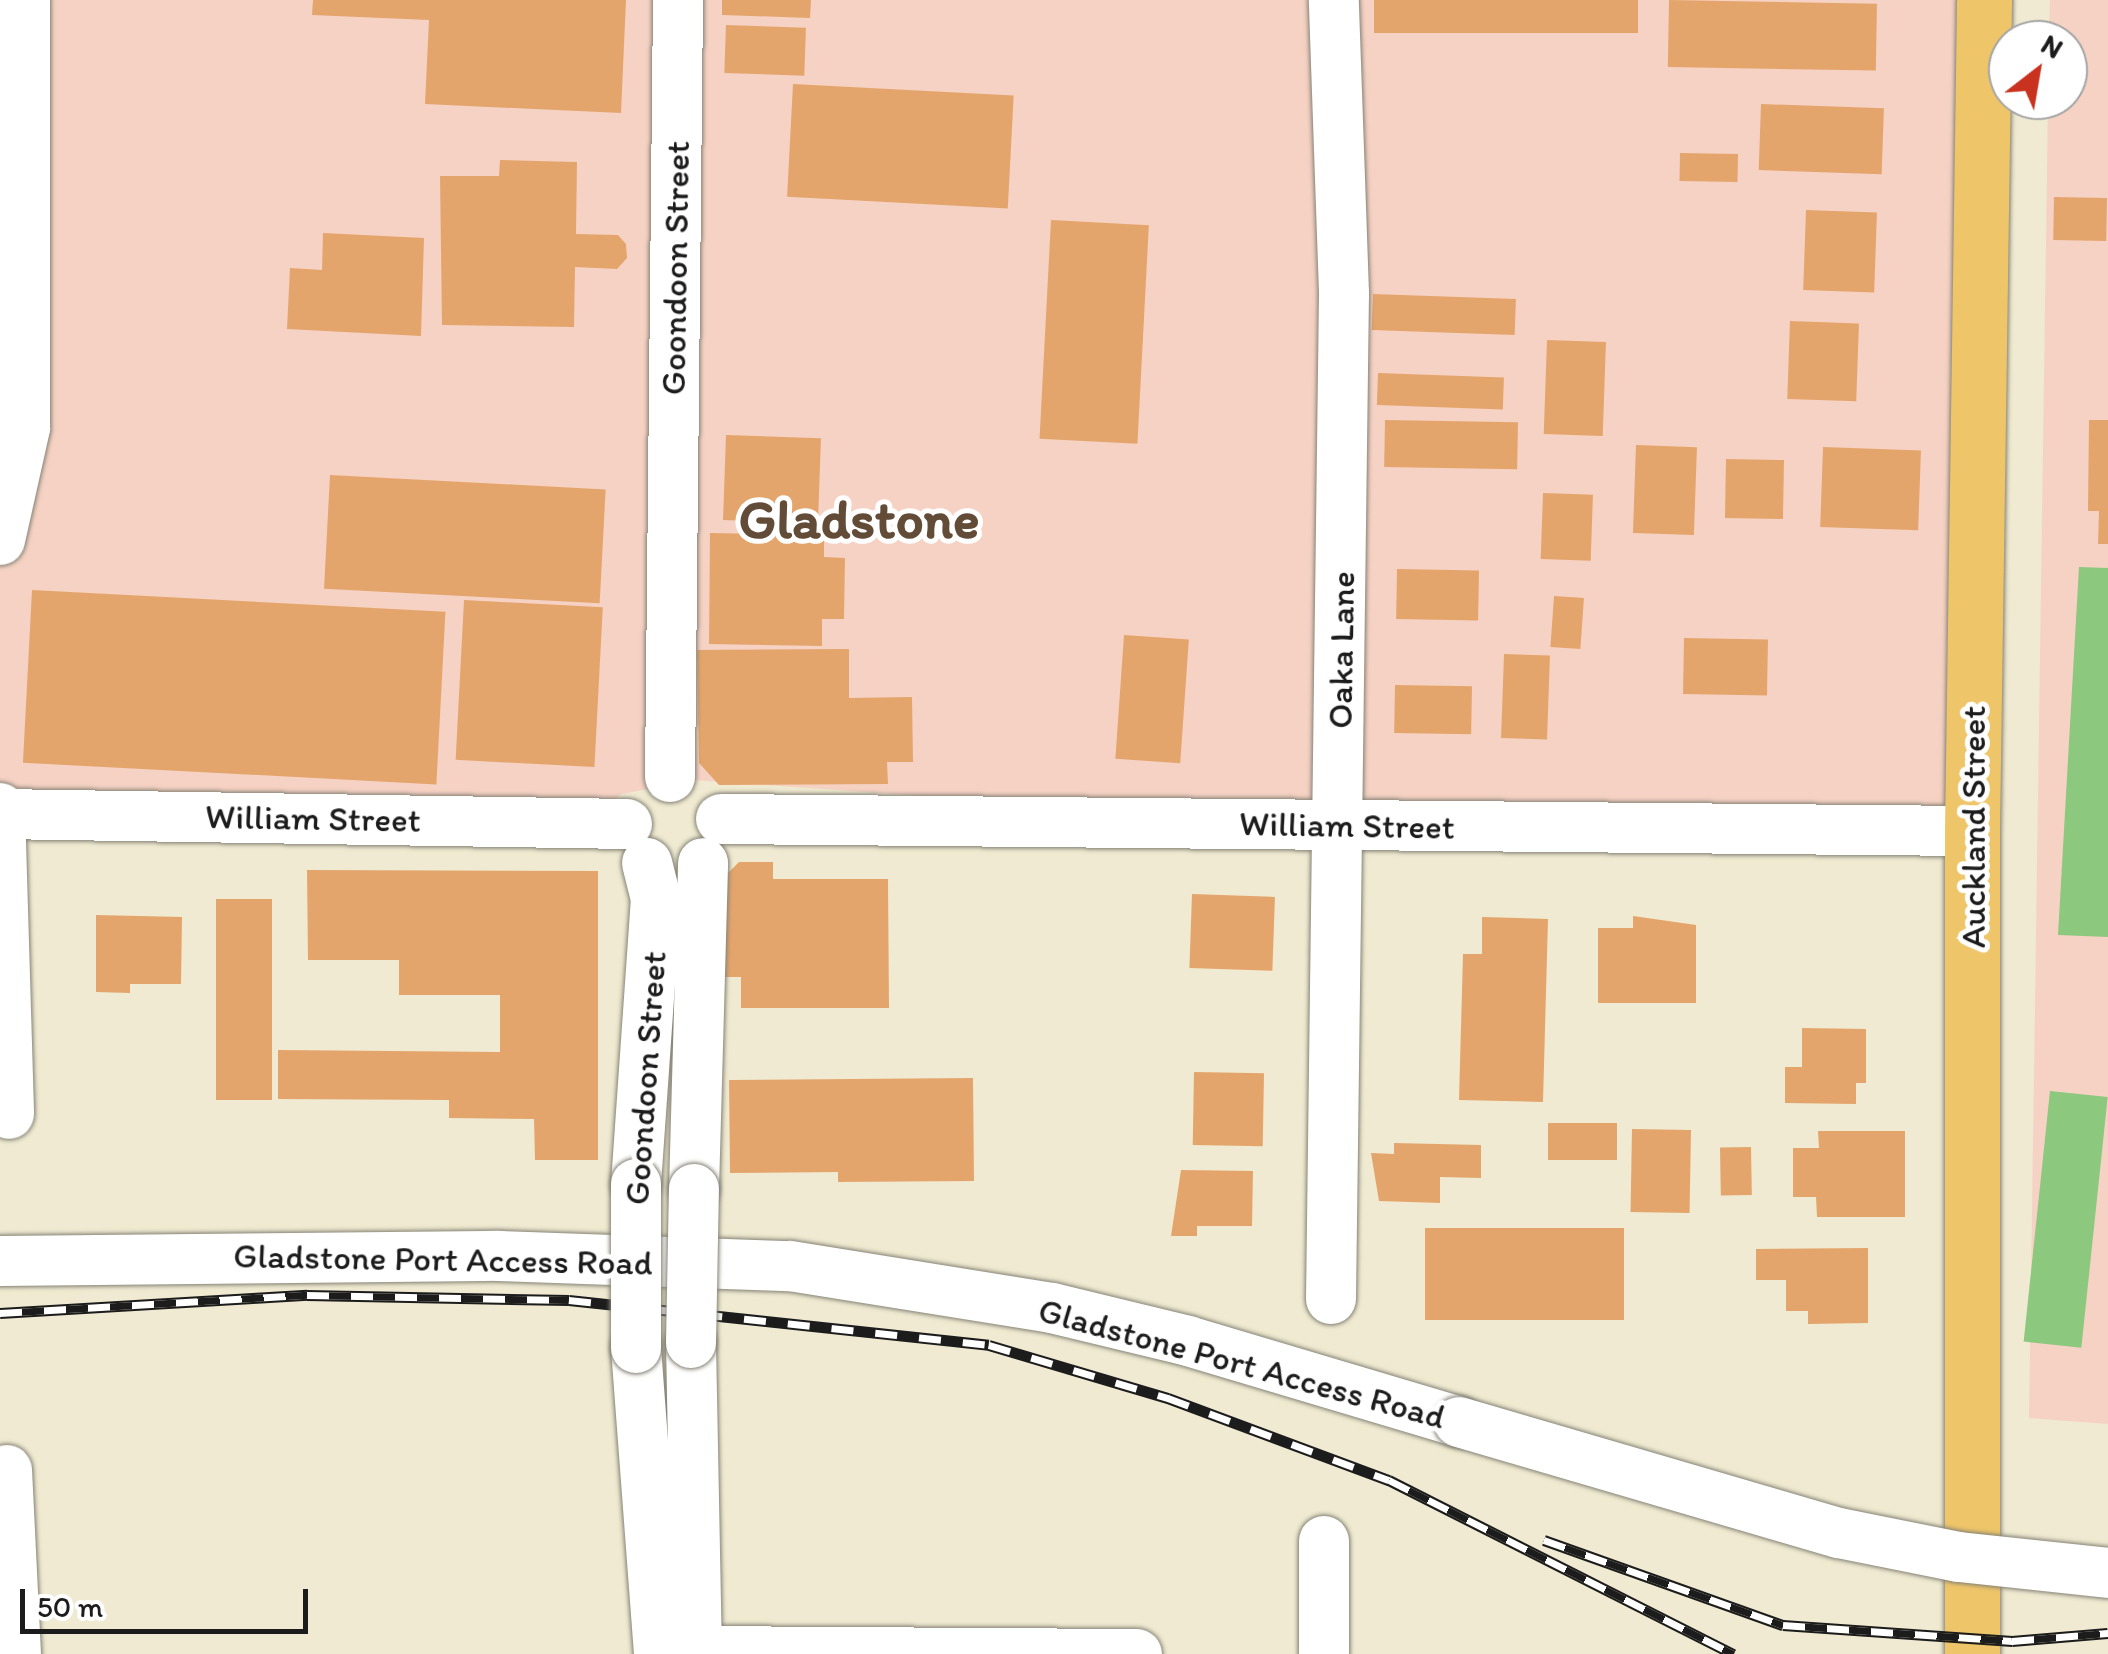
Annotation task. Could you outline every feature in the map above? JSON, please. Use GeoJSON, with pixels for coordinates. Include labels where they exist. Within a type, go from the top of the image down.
{"type":"FeatureCollection","features":[{"type":"Feature","properties":{"kind":"main road","name":"Auckland Street"},"geometry":{"type":"LineString","coordinates":[[1972,1654],[1972,830],[1984,0]]}},
{"type":"Feature","properties":{"kind":"street"},"geometry":{"type":"LineString","coordinates":[[0,540],[25,428],[25,0]]}},
{"type":"Feature","properties":{"kind":"street","name":"Goondoon Street"},"geometry":{"type":"LineString","coordinates":[[670,777],[678,0]]}},
{"type":"Feature","properties":{"kind":"street","name":"Oaka Lane"},"geometry":{"type":"LineString","coordinates":[[1331,1300],[1344,293],[1334,0]]}},
{"type":"Feature","properties":{"kind":"street"},"geometry":{"type":"LineString","coordinates":[[670,777],[710,793],[712,841],[675,872],[637,844],[635,797],[670,777]]}},
{"type":"Feature","properties":{"kind":"street"},"geometry":{"type":"LineString","coordinates":[[0,812],[9,1114]]}},
{"type":"Feature","properties":{"kind":"street","name":"William Street"},"geometry":{"type":"LineString","coordinates":[[0,812],[637,844]]}},
{"type":"Feature","properties":{"kind":"street","name":"William Street"},"geometry":{"type":"LineString","coordinates":[[712,841],[1339,825],[1972,830]]}},
{"type":"Feature","properties":{"kind":"street","name":"Goondoon Street"},"geometry":{"type":"LineString","coordinates":[[685,1653],[694,1189],[712,841]]}},
{"type":"Feature","properties":{"kind":"street","name":"Goondoon Street"},"geometry":{"type":"LineString","coordinates":[[637,844],[656,899],[636,1184],[636,1348],[685,1653]]}},
{"type":"Feature","properties":{"kind":"street","name":"Gladstone Port Access Road"},"geometry":{"type":"LineString","coordinates":[[0,1262],[499,1256],[790,1266],[1052,1308],[1188,1340],[1839,1533],[1960,1556],[2108,1573]]}},
{"type":"Feature","properties":{"kind":"street"},"geometry":{"type":"LineString","coordinates":[[8,1470],[16,1654]]}},
{"type":"Feature","properties":{"kind":"street"},"geometry":{"type":"LineString","coordinates":[[1324,1540],[1324,1654]]}},
{"type":"Feature","properties":{"kind":"street"},"geometry":{"type":"LineString","coordinates":[[685,1653],[1137,1654]]}},
{"type":"Feature","properties":{"kind":"shaded area"},"geometry":{"type":"Polygon","coordinates":[[[25,0],[1984,0],[1972,831],[1339,825],[693,780],[622,794],[580,821],[0,814],[0,540],[25,0]]]}},
{"type":"Feature","properties":{"kind":"shaded area"},"geometry":{"type":"Polygon","coordinates":[[[2050,0],[2108,0],[2108,1424],[2029,1418],[2048,120],[2088,120],[2088,20],[2050,20],[2050,0]]]}},
{"type":"Feature","properties":{"kind":"green space"},"geometry":{"type":"Polygon","coordinates":[[[2079,567],[2108,568],[2108,937],[2058,935],[2079,567]]]}},
{"type":"Feature","properties":{"kind":"green space"},"geometry":{"type":"Polygon","coordinates":[[[2050,1091],[2108,1097],[2081,1348],[2024,1342],[2050,1091]]]}},
{"type":"Feature","properties":{"kind":"building"},"geometry":{"type":"Polygon","coordinates":[[[313,0],[626,0],[621,113],[425,104],[429,20],[312,15],[313,0]]]}},
{"type":"Feature","properties":{"kind":"building"},"geometry":{"type":"Polygon","coordinates":[[[722,0],[811,0],[810,18],[722,15],[722,0]]]}},
{"type":"Feature","properties":{"kind":"building"},"geometry":{"type":"Polygon","coordinates":[[[1374,0],[1638,0],[1638,33],[1374,33],[1374,0]]]}},
{"type":"Feature","properties":{"kind":"building"},"geometry":{"type":"Polygon","coordinates":[[[1669,0],[1877,4],[1876,71],[1668,67],[1669,0]]]}},
{"type":"Feature","properties":{"kind":"building"},"geometry":{"type":"Polygon","coordinates":[[[726,25],[806,28],[804,76],[724,73],[726,25]]]}},
{"type":"Feature","properties":{"kind":"building"},"geometry":{"type":"Polygon","coordinates":[[[793,84],[1014,96],[1008,208],[787,197],[793,84]]]}},
{"type":"Feature","properties":{"kind":"building"},"geometry":{"type":"Polygon","coordinates":[[[1761,104],[1884,108],[1882,174],[1759,170],[1761,104]]]}},
{"type":"Feature","properties":{"kind":"building"},"geometry":{"type":"Polygon","coordinates":[[[1680,153],[1738,154],[1738,182],[1680,181],[1680,153]]]}},
{"type":"Feature","properties":{"kind":"building"},"geometry":{"type":"Polygon","coordinates":[[[500,160],[577,162],[576,234],[618,235],[626,244],[627,258],[617,269],[575,267],[574,327],[442,325],[440,176],[499,176],[500,160]]]}},
{"type":"Feature","properties":{"kind":"building"},"geometry":{"type":"Polygon","coordinates":[[[2054,197],[2107,198],[2106,241],[2053,240],[2054,197]]]}},
{"type":"Feature","properties":{"kind":"building"},"geometry":{"type":"Polygon","coordinates":[[[1806,210],[1877,212],[1874,292],[1803,290],[1806,210]]]}},
{"type":"Feature","properties":{"kind":"building"},"geometry":{"type":"Polygon","coordinates":[[[1051,220],[1149,225],[1137,444],[1040,439],[1051,220]]]}},
{"type":"Feature","properties":{"kind":"building"},"geometry":{"type":"Polygon","coordinates":[[[323,233],[424,238],[421,336],[287,329],[290,268],[322,270],[323,233]]]}},
{"type":"Feature","properties":{"kind":"building"},"geometry":{"type":"Polygon","coordinates":[[[1373,294],[1516,299],[1515,335],[1372,330],[1373,294]]]}},
{"type":"Feature","properties":{"kind":"building"},"geometry":{"type":"Polygon","coordinates":[[[1790,321],[1859,323],[1856,401],[1787,399],[1790,321]]]}},
{"type":"Feature","properties":{"kind":"building"},"geometry":{"type":"Polygon","coordinates":[[[1547,340],[1606,342],[1603,436],[1544,434],[1547,340]]]}},
{"type":"Feature","properties":{"kind":"building"},"geometry":{"type":"Polygon","coordinates":[[[1378,373],[1504,377],[1503,409],[1377,405],[1378,373]]]}},
{"type":"Feature","properties":{"kind":"building"},"geometry":{"type":"Polygon","coordinates":[[[1385,420],[1518,422],[1517,469],[1384,467],[1385,420]]]}},
{"type":"Feature","properties":{"kind":"building"},"geometry":{"type":"Polygon","coordinates":[[[2089,420],[2108,420],[2108,544],[2098,544],[2099,511],[2088,511],[2089,420]]]}},
{"type":"Feature","properties":{"kind":"building"},"geometry":{"type":"Polygon","coordinates":[[[726,435],[821,438],[818,523],[723,520],[726,435]]]}},
{"type":"Feature","properties":{"kind":"building"},"geometry":{"type":"Polygon","coordinates":[[[1636,445],[1697,447],[1694,535],[1633,533],[1636,445]]]}},
{"type":"Feature","properties":{"kind":"building"},"geometry":{"type":"Polygon","coordinates":[[[1823,447],[1921,450],[1918,530],[1820,527],[1823,447]]]}},
{"type":"Feature","properties":{"kind":"building"},"geometry":{"type":"Polygon","coordinates":[[[1726,459],[1784,460],[1783,519],[1725,518],[1726,459]]]}},
{"type":"Feature","properties":{"kind":"building"},"geometry":{"type":"Polygon","coordinates":[[[330,475],[606,489],[600,603],[324,589],[330,475]]]}},
{"type":"Feature","properties":{"kind":"building"},"geometry":{"type":"Polygon","coordinates":[[[1543,493],[1593,495],[1591,561],[1541,559],[1543,493]]]}},
{"type":"Feature","properties":{"kind":"building"},"geometry":{"type":"Polygon","coordinates":[[[710,533],[824,535],[824,557],[845,558],[844,619],[822,619],[822,646],[709,644],[710,533]]]}},
{"type":"Feature","properties":{"kind":"building"},"geometry":{"type":"Polygon","coordinates":[[[1397,569],[1479,570],[1478,620],[1396,619],[1397,569]]]}},
{"type":"Feature","properties":{"kind":"building"},"geometry":{"type":"Polygon","coordinates":[[[32,590],[445,612],[436,784],[23,763],[32,590]]]}},
{"type":"Feature","properties":{"kind":"building"},"geometry":{"type":"Polygon","coordinates":[[[1554,596],[1584,598],[1580,649],[1550,647],[1554,596]]]}},
{"type":"Feature","properties":{"kind":"building"},"geometry":{"type":"Polygon","coordinates":[[[464,600],[603,607],[594,767],[456,760],[464,600]]]}},
{"type":"Feature","properties":{"kind":"building"},"geometry":{"type":"Polygon","coordinates":[[[1124,635],[1189,640],[1180,763],[1115,759],[1124,635]]]}},
{"type":"Feature","properties":{"kind":"building"},"geometry":{"type":"Polygon","coordinates":[[[1684,638],[1768,639],[1767,695],[1683,694],[1684,638]]]}},
{"type":"Feature","properties":{"kind":"building"},"geometry":{"type":"Polygon","coordinates":[[[849,649],[849,698],[912,697],[913,762],[887,762],[888,784],[719,785],[699,763],[697,650],[849,649]]]}},
{"type":"Feature","properties":{"kind":"building"},"geometry":{"type":"Polygon","coordinates":[[[1504,654],[1550,656],[1547,740],[1501,738],[1504,654]]]}},
{"type":"Feature","properties":{"kind":"building"},"geometry":{"type":"Polygon","coordinates":[[[1395,685],[1472,686],[1471,734],[1394,733],[1395,685]]]}},
{"type":"Feature","properties":{"kind":"building"},"geometry":{"type":"Polygon","coordinates":[[[739,862],[773,862],[773,879],[888,879],[889,1008],[741,1008],[741,977],[723,977],[722,879],[739,862]]]}},
{"type":"Feature","properties":{"kind":"building"},"geometry":{"type":"Polygon","coordinates":[[[307,870],[598,871],[598,1160],[535,1160],[534,1119],[449,1118],[449,1100],[278,1099],[278,1050],[500,1052],[500,995],[399,995],[399,960],[308,960],[307,870]]]}},
{"type":"Feature","properties":{"kind":"building"},"geometry":{"type":"Polygon","coordinates":[[[1192,894],[1275,897],[1272,971],[1189,968],[1192,894]]]}},
{"type":"Feature","properties":{"kind":"building"},"geometry":{"type":"Polygon","coordinates":[[[216,899],[272,899],[272,1100],[216,1100],[216,899]]]}},
{"type":"Feature","properties":{"kind":"building"},"geometry":{"type":"Polygon","coordinates":[[[96,915],[182,917],[181,984],[130,984],[130,993],[96,992],[96,915]]]}},
{"type":"Feature","properties":{"kind":"building"},"geometry":{"type":"Polygon","coordinates":[[[1633,916],[1696,925],[1696,1003],[1598,1003],[1598,928],[1633,928],[1633,916]]]}},
{"type":"Feature","properties":{"kind":"building"},"geometry":{"type":"Polygon","coordinates":[[[1482,917],[1548,919],[1543,1102],[1459,1100],[1463,954],[1482,954],[1482,917]]]}},
{"type":"Feature","properties":{"kind":"building"},"geometry":{"type":"Polygon","coordinates":[[[1802,1028],[1866,1029],[1866,1083],[1856,1083],[1856,1104],[1785,1103],[1785,1067],[1802,1067],[1802,1028]]]}},
{"type":"Feature","properties":{"kind":"building"},"geometry":{"type":"Polygon","coordinates":[[[1194,1072],[1264,1073],[1263,1146],[1193,1145],[1194,1072]]]}},
{"type":"Feature","properties":{"kind":"building"},"geometry":{"type":"Polygon","coordinates":[[[973,1078],[974,1181],[838,1182],[838,1172],[730,1173],[729,1080],[973,1078]]]}},
{"type":"Feature","properties":{"kind":"building"},"geometry":{"type":"Polygon","coordinates":[[[1548,1123],[1617,1123],[1617,1160],[1548,1160],[1548,1123]]]}},
{"type":"Feature","properties":{"kind":"building"},"geometry":{"type":"Polygon","coordinates":[[[1632,1129],[1691,1130],[1690,1213],[1631,1212],[1632,1129]]]}},
{"type":"Feature","properties":{"kind":"building"},"geometry":{"type":"Polygon","coordinates":[[[1818,1131],[1905,1131],[1905,1217],[1817,1217],[1816,1197],[1793,1197],[1793,1148],[1819,1148],[1818,1131]]]}},
{"type":"Feature","properties":{"kind":"building"},"geometry":{"type":"Polygon","coordinates":[[[1394,1143],[1481,1145],[1481,1178],[1440,1177],[1440,1203],[1379,1201],[1371,1153],[1394,1154],[1394,1143]]]}},
{"type":"Feature","properties":{"kind":"building"},"geometry":{"type":"Polygon","coordinates":[[[1751,1147],[1752,1195],[1721,1196],[1720,1148],[1751,1147]]]}},
{"type":"Feature","properties":{"kind":"building"},"geometry":{"type":"Polygon","coordinates":[[[1181,1170],[1253,1171],[1252,1226],[1197,1226],[1197,1236],[1171,1236],[1181,1170]]]}},
{"type":"Feature","properties":{"kind":"building"},"geometry":{"type":"Polygon","coordinates":[[[1425,1228],[1624,1228],[1624,1320],[1425,1320],[1425,1228]]]}},
{"type":"Feature","properties":{"kind":"building"},"geometry":{"type":"Polygon","coordinates":[[[1868,1248],[1868,1323],[1808,1324],[1808,1311],[1786,1311],[1786,1280],[1756,1280],[1756,1249],[1868,1248]]]}},
{"type":"Feature","properties":{"kind":"railway"},"geometry":{"type":"LineString","coordinates":[[0,1313],[307,1295],[569,1300],[989,1345],[1168,1398],[1389,1480],[1734,1654]]}},
{"type":"Feature","properties":{"kind":"railway"},"geometry":{"type":"LineString","coordinates":[[1544,1540],[1783,1625],[2012,1641],[2108,1633]]}},
{"type":"Feature","properties":{"kind":"district","name":"Gladstone"},"geometry":{"type":"Point","coordinates":[859,520]}}]}
